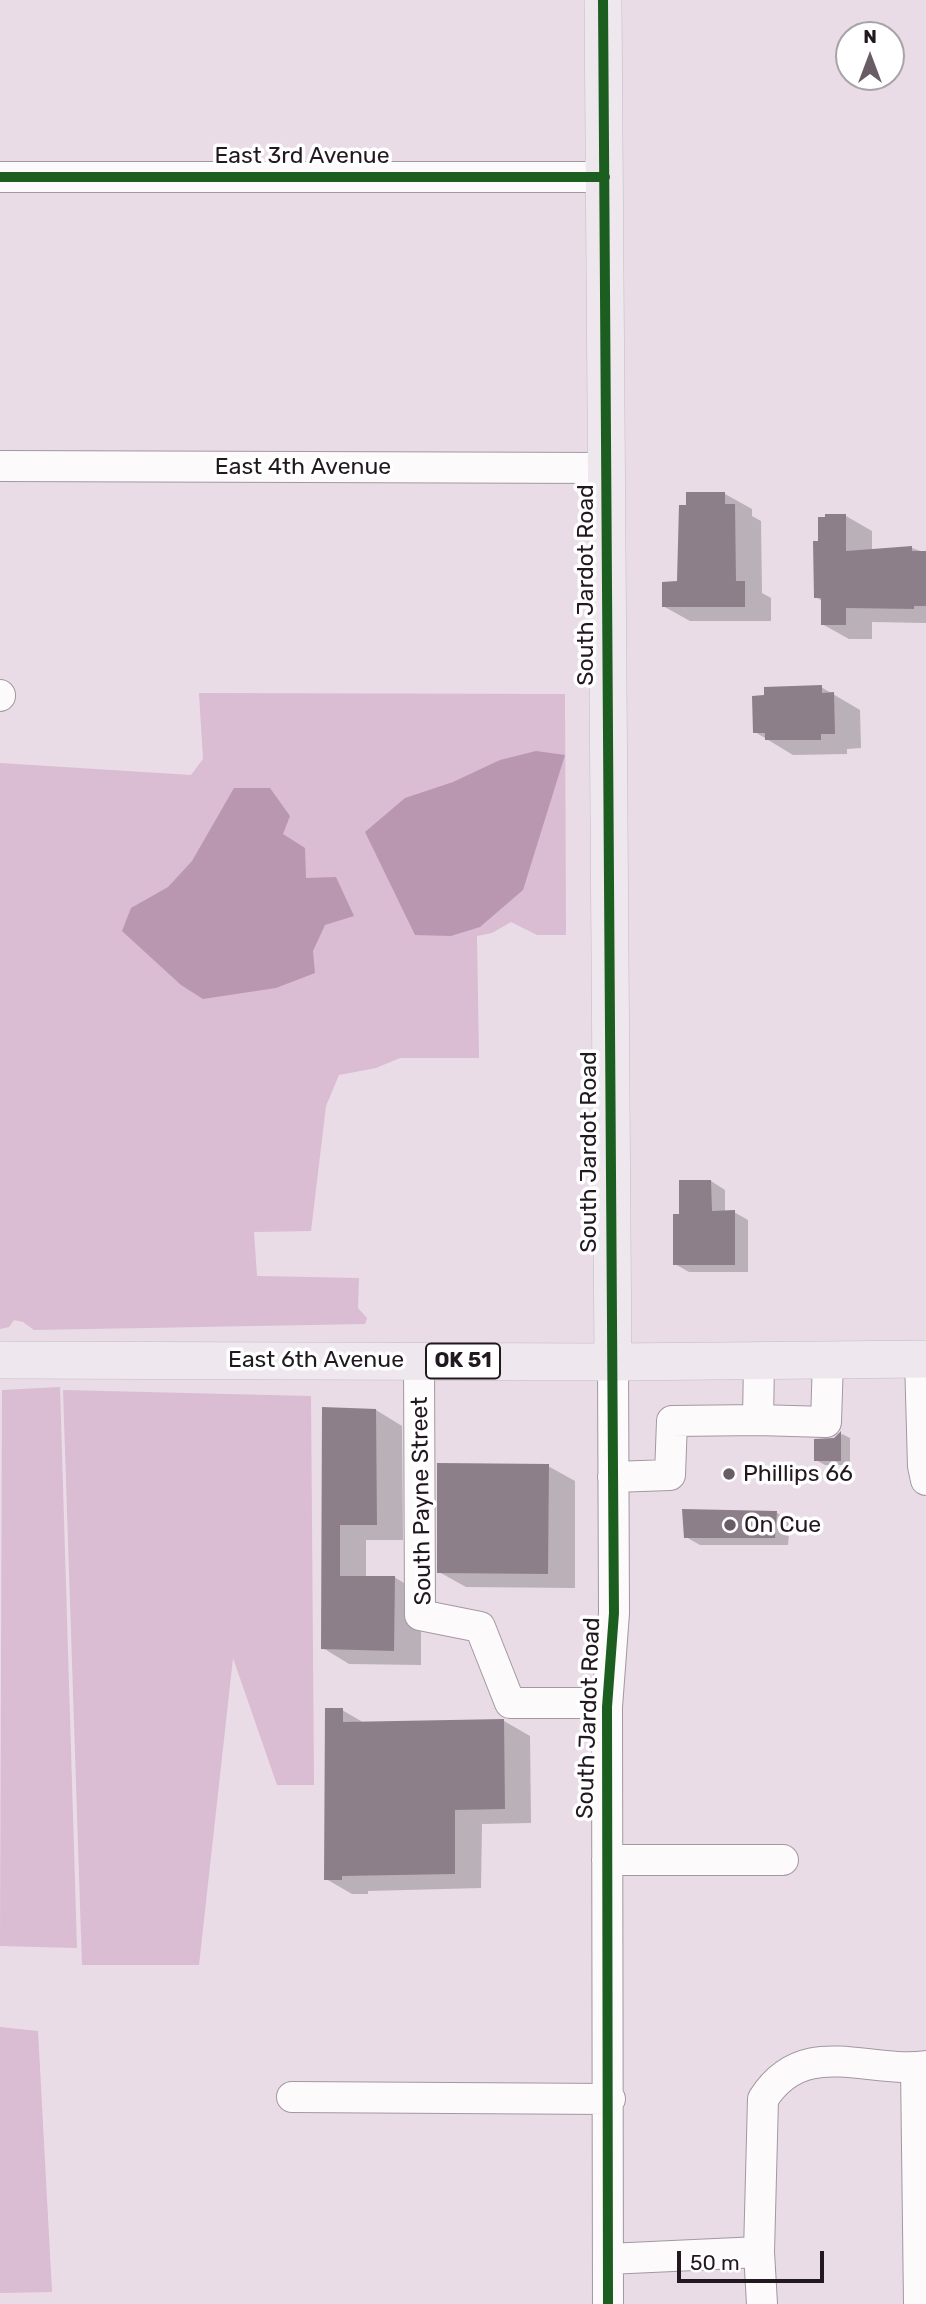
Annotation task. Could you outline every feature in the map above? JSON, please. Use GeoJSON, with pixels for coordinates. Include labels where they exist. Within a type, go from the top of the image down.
{"type":"FeatureCollection","features":[{"type":"Feature","properties":{"kind":"main road","name":"South Jardot Road"},"geometry":{"type":"LineString","coordinates":[[603,0],[613,1362]]}},
{"type":"Feature","properties":{"kind":"main road","name":"East 6th Avenue"},"geometry":{"type":"LineString","coordinates":[[0,1360],[613,1362],[923,1359]]}},
{"type":"Feature","properties":{"kind":"street","name":"East 3rd Avenue"},"geometry":{"type":"LineString","coordinates":[[0,177],[605,177]]}},
{"type":"Feature","properties":{"kind":"street","name":"East 4th Avenue"},"geometry":{"type":"LineString","coordinates":[[0,466],[607,468]]}},
{"type":"Feature","properties":{"kind":"street"},"geometry":{"type":"LineString","coordinates":[[923,1359],[926,1480]]}},
{"type":"Feature","properties":{"kind":"street","name":"South Payne Street"},"geometry":{"type":"LineString","coordinates":[[419,1360],[420,1615],[480,1627],[510,1703],[585,1703],[607,1707]]}},
{"type":"Feature","properties":{"kind":"street"},"geometry":{"type":"LineString","coordinates":[[613,1477],[670,1475],[672,1421],[826,1422],[828,1360]]}},
{"type":"Feature","properties":{"kind":"street"},"geometry":{"type":"LineString","coordinates":[[758,1420],[760,1361]]}},
{"type":"Feature","properties":{"kind":"street","name":"South Jardot Road"},"geometry":{"type":"LineString","coordinates":[[608,2304],[610,2099],[607,1707],[614,1613],[613,1362]]}},
{"type":"Feature","properties":{"kind":"street"},"geometry":{"type":"LineString","coordinates":[[607,1860],[783,1860]]}},
{"type":"Feature","properties":{"kind":"street"},"geometry":{"type":"LineString","coordinates":[[762,2304],[759,2252],[764,2099],[775,2081],[796,2067],[824,2061],[921,2067],[919,2304]]}},
{"type":"Feature","properties":{"kind":"street"},"geometry":{"type":"LineString","coordinates":[[292,2097],[610,2099]]}},
{"type":"Feature","properties":{"kind":"street"},"geometry":{"type":"LineString","coordinates":[[608,2259],[759,2252]]}},
{"type":"Feature","properties":{"kind":"shaded area"},"geometry":{"type":"Polygon","coordinates":[[[199,693],[565,694],[566,935],[537,935],[511,922],[492,933],[477,936],[479,1058],[400,1058],[376,1068],[339,1075],[326,1106],[311,1231],[254,1232],[257,1276],[359,1278],[358,1308],[367,1318],[365,1324],[34,1330],[23,1322],[14,1320],[9,1327],[0,1329],[0,763],[191,775],[203,759],[199,693]]]}},
{"type":"Feature","properties":{"kind":"shaded area"},"geometry":{"type":"Polygon","coordinates":[[[536,751],[565,755],[523,890],[480,927],[451,936],[415,935],[365,832],[405,798],[453,782],[500,760],[536,751]]]}},
{"type":"Feature","properties":{"kind":"shaded area"},"geometry":{"type":"Polygon","coordinates":[[[234,788],[270,788],[290,816],[283,834],[305,848],[306,878],[336,877],[354,916],[325,925],[313,951],[315,973],[276,988],[203,999],[181,985],[122,931],[131,908],[168,887],[192,861],[234,788]]]}},
{"type":"Feature","properties":{"kind":"shaded area"},"geometry":{"type":"Polygon","coordinates":[[[60,1387],[77,1948],[0,1946],[2,1390],[60,1387]]]}},
{"type":"Feature","properties":{"kind":"shaded area"},"geometry":{"type":"Polygon","coordinates":[[[63,1390],[311,1396],[314,1785],[277,1785],[233,1658],[199,1965],[82,1965],[63,1390]]]}},
{"type":"Feature","properties":{"kind":"shaded area"},"geometry":{"type":"Polygon","coordinates":[[[0,2027],[38,2031],[52,2292],[0,2293],[0,2027]]]}},
{"type":"Feature","properties":{"kind":"building"},"geometry":{"type":"Polygon","coordinates":[[[686,492],[725,492],[725,504],[735,504],[736,581],[745,581],[745,607],[662,607],[662,582],[677,581],[679,505],[686,505],[686,492]]]}},
{"type":"Feature","properties":{"kind":"building"},"geometry":{"type":"Polygon","coordinates":[[[825,514],[846,514],[846,551],[912,546],[912,551],[926,551],[926,606],[914,606],[914,609],[846,608],[846,625],[821,625],[821,598],[814,598],[813,541],[818,541],[818,517],[825,517],[825,514]]]}},
{"type":"Feature","properties":{"kind":"building"},"geometry":{"type":"Polygon","coordinates":[[[822,685],[822,693],[834,692],[835,734],[821,734],[821,740],[765,740],[765,733],[753,733],[752,696],[764,695],[764,687],[822,685]]]}},
{"type":"Feature","properties":{"kind":"building"},"geometry":{"type":"Polygon","coordinates":[[[679,1180],[711,1180],[712,1211],[735,1210],[735,1265],[673,1265],[673,1214],[679,1214],[679,1180]]]}},
{"type":"Feature","properties":{"kind":"building"},"geometry":{"type":"Polygon","coordinates":[[[322,1407],[376,1409],[377,1525],[340,1525],[340,1576],[395,1576],[394,1651],[321,1649],[322,1407]]]}},
{"type":"Feature","properties":{"kind":"building"},"geometry":{"type":"Polygon","coordinates":[[[841,1431],[841,1461],[814,1461],[814,1439],[834,1438],[841,1431]]]}},
{"type":"Feature","properties":{"kind":"building"},"geometry":{"type":"Polygon","coordinates":[[[437,1463],[549,1464],[548,1574],[437,1573],[437,1463]]]}},
{"type":"Feature","properties":{"kind":"building","name":"On Cue"},"geometry":{"type":"Polygon","coordinates":[[[682,1509],[777,1511],[775,1538],[684,1538],[682,1509]]]}},
{"type":"Feature","properties":{"kind":"building"},"geometry":{"type":"Polygon","coordinates":[[[325,1708],[343,1708],[343,1722],[504,1719],[505,1809],[455,1810],[455,1874],[342,1876],[342,1880],[324,1880],[325,1708]]]}},
{"type":"Feature","properties":{"kind":"cycle path"},"geometry":{"type":"LineString","coordinates":[[603,0],[614,1613],[607,1707],[608,2304]]}},
{"type":"Feature","properties":{"kind":"cycle path"},"geometry":{"type":"LineString","coordinates":[[0,177],[605,177]]}},
{"type":"Feature","properties":{"kind":"place","name":"Phillips 66"},"geometry":{"type":"Point","coordinates":[729,1474]}},
{"type":"Feature","properties":{"kind":"place","name":"On Cue"},"geometry":{"type":"Point","coordinates":[730,1525]}}]}
